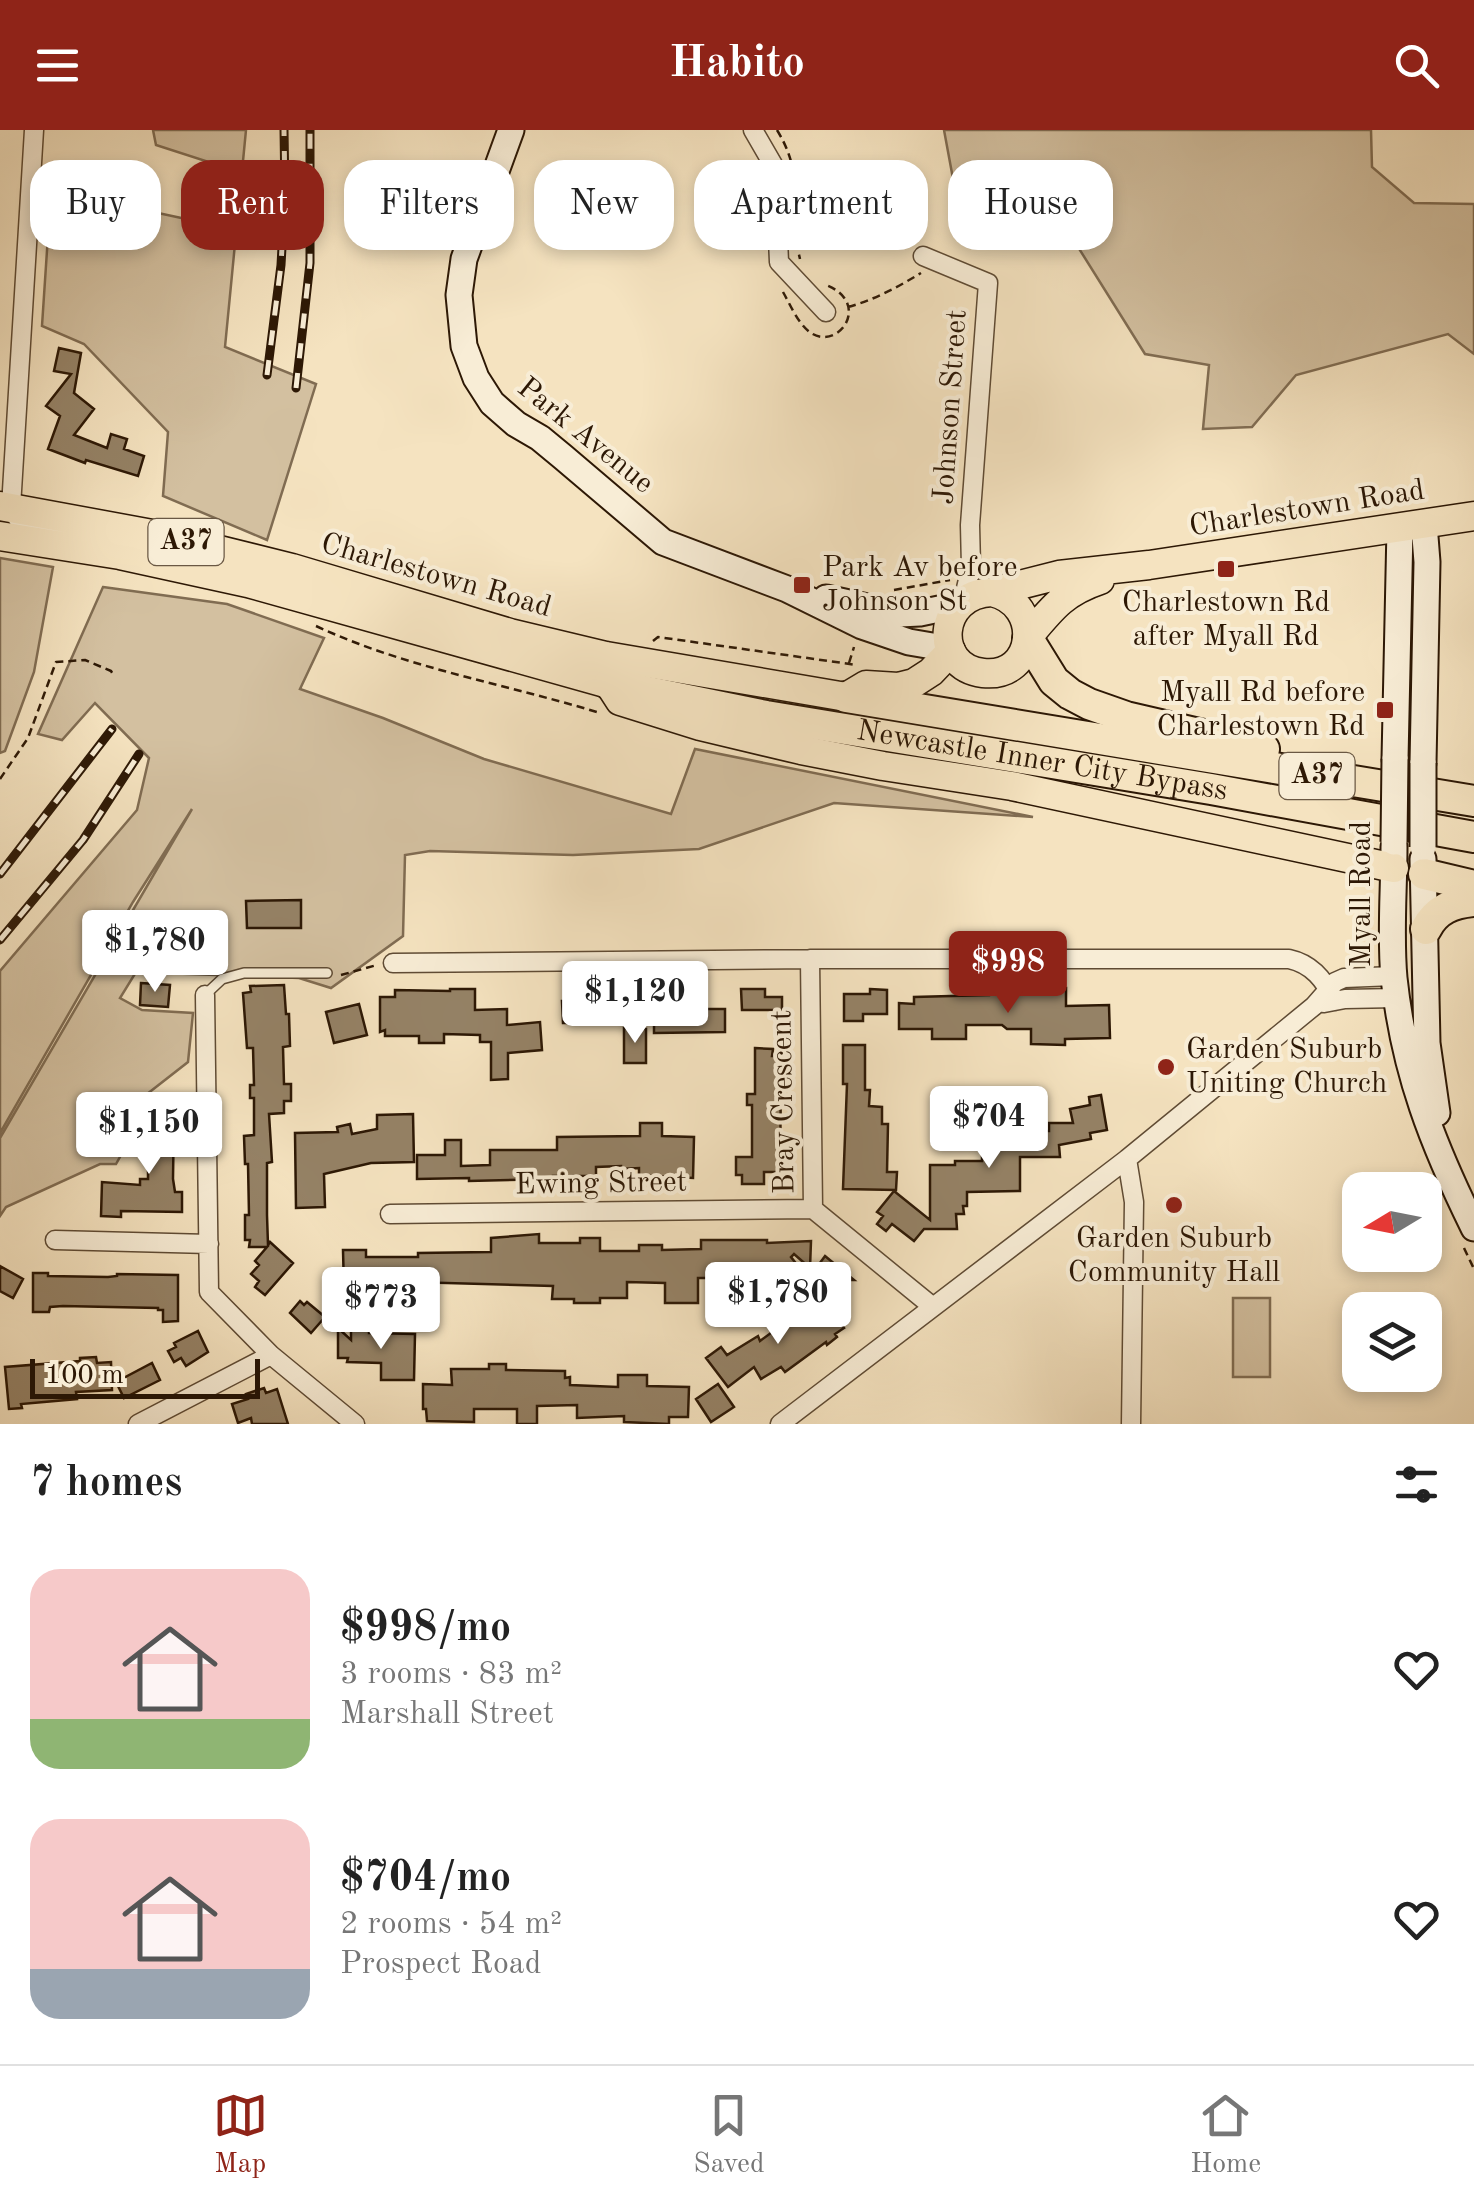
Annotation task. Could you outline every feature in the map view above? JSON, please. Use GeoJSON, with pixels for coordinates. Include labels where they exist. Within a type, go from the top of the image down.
{"type":"FeatureCollection","features":[{"type":"Feature","properties":{"kind":"highway"},"geometry":{"type":"LineString","coordinates":[[1028,638],[1060,687],[1102,710],[1474,798]]}},
{"type":"Feature","properties":{"kind":"highway","name":"Newcastle Inner City Bypass"},"geometry":{"type":"LineString","coordinates":[[609,684],[766,716],[904,754],[1212,788],[1474,837]]}},
{"type":"Feature","properties":{"kind":"highway","name":"Newcastle Inner City Bypass"},"geometry":{"type":"LineString","coordinates":[[846,697],[1474,798]]}},
{"type":"Feature","properties":{"kind":"highway"},"geometry":{"type":"LineString","coordinates":[[1413,850],[1474,886]]}},
{"type":"Feature","properties":{"kind":"highway"},"geometry":{"type":"LineString","coordinates":[[1426,929],[1437,912],[1474,901]]}},
{"type":"Feature","properties":{"kind":"main road","name":"Park Avenue"},"geometry":{"type":"LineString","coordinates":[[511,130],[460,278],[464,346],[476,378],[492,404],[540,438],[663,542],[787,589],[862,626],[909,642],[951,650]]}},
{"type":"Feature","properties":{"kind":"main road","name":"Charlestown Road"},"geometry":{"type":"LineString","coordinates":[[4,508],[162,536],[606,656],[846,697]]}},
{"type":"Feature","properties":{"kind":"main road","name":"Charlestown Road"},"geometry":{"type":"LineString","coordinates":[[973,593],[1058,575],[1149,566],[1474,516]]}},
{"type":"Feature","properties":{"kind":"main road","name":"Myall Road"},"geometry":{"type":"LineString","coordinates":[[1412,526],[1396,759],[1426,929],[1430,1072],[1456,1190]]}},
{"type":"Feature","properties":{"kind":"main road","name":"Myall Road"},"geometry":{"type":"LineString","coordinates":[[1412,526],[1427,562],[1423,763],[1396,987],[1421,1108],[1474,1228]]}},
{"type":"Feature","properties":{"kind":"main road","name":"Charlestown Road"},"geometry":{"type":"LineString","coordinates":[[0,536],[120,554],[248,583],[609,684],[620,700],[700,726],[801,750],[904,754],[1012,786],[1413,850]]}},
{"type":"Feature","properties":{"kind":"main road","name":"Charlestown Road"},"geometry":{"type":"LineString","coordinates":[[951,650],[965,667],[989,674],[1003,671],[1015,663],[1028,638],[1070,592],[1149,566]]}},
{"type":"Feature","properties":{"kind":"main road","name":"Park Avenue"},"geometry":{"type":"LineString","coordinates":[[787,589],[894,614],[920,613],[973,593]]}},
{"type":"Feature","properties":{"kind":"main road"},"geometry":{"type":"LineString","coordinates":[[846,697],[866,685],[893,688],[927,676],[951,650],[947,628],[951,615],[973,593],[1004,596],[1018,607],[1024,615],[1028,638]]}},
{"type":"Feature","properties":{"kind":"main road"},"geometry":{"type":"LineString","coordinates":[[1396,987],[1425,991]]}},
{"type":"Feature","properties":{"kind":"street"},"geometry":{"type":"LineString","coordinates":[[4,508],[34,130]]}},
{"type":"Feature","properties":{"kind":"street"},"geometry":{"type":"LineString","coordinates":[[753,130],[775,168],[780,262],[826,312]]}},
{"type":"Feature","properties":{"kind":"street","name":"Johnson Street"},"geometry":{"type":"LineString","coordinates":[[926,257],[988,283],[970,530],[973,593]]}},
{"type":"Feature","properties":{"kind":"street","name":"Charlestown Road"},"geometry":{"type":"LineString","coordinates":[[4,508],[22,524],[74,534],[120,554]]}},
{"type":"Feature","properties":{"kind":"street","name":"Bray Crescent"},"geometry":{"type":"LineString","coordinates":[[810,959],[813,1209],[933,1307]]}},
{"type":"Feature","properties":{"kind":"street"},"geometry":{"type":"LineString","coordinates":[[393,963],[1289,959],[1313,969],[1332,995]]}},
{"type":"Feature","properties":{"kind":"street"},"geometry":{"type":"LineString","coordinates":[[780,1424],[1127,1159],[1332,995],[1344,978],[1396,987]]}},
{"type":"Feature","properties":{"kind":"street"},"geometry":{"type":"LineString","coordinates":[[205,994],[209,1292],[271,1355],[354,1424]]}},
{"type":"Feature","properties":{"kind":"street"},"geometry":{"type":"LineString","coordinates":[[1127,1159],[1135,1243],[1132,1424]]}},
{"type":"Feature","properties":{"kind":"street","name":"Ewing Street"},"geometry":{"type":"LineString","coordinates":[[390,1214],[813,1209]]}},
{"type":"Feature","properties":{"kind":"street"},"geometry":{"type":"LineString","coordinates":[[56,1240],[209,1244]]}},
{"type":"Feature","properties":{"kind":"street"},"geometry":{"type":"LineString","coordinates":[[138,1424],[271,1355]]}},
{"type":"Feature","properties":{"kind":"lane"},"geometry":{"type":"LineString","coordinates":[[205,994],[222,979],[244,972],[327,973]]}},
{"type":"Feature","properties":{"kind":"path"},"geometry":{"type":"LineString","coordinates":[[848,307],[920,274],[926,257]]}},
{"type":"Feature","properties":{"kind":"path"},"geometry":{"type":"LineString","coordinates":[[895,590],[973,593]]}},
{"type":"Feature","properties":{"kind":"path"},"geometry":{"type":"LineString","coordinates":[[658,637],[865,666]]}},
{"type":"Feature","properties":{"kind":"path"},"geometry":{"type":"LineString","coordinates":[[848,664],[853,648]]}},
{"type":"Feature","properties":{"kind":"path"},"geometry":{"type":"LineString","coordinates":[[0,779],[28,738],[56,662],[84,660],[114,676]]}},
{"type":"Feature","properties":{"kind":"path"},"geometry":{"type":"LineString","coordinates":[[327,973],[342,975],[384,962],[393,963]]}},
{"type":"Feature","properties":{"kind":"shaded area"},"geometry":{"type":"Polygon","coordinates":[[[153,130],[246,130],[243,160],[203,160],[156,145],[153,130]]]}},
{"type":"Feature","properties":{"kind":"shaded area"},"geometry":{"type":"Polygon","coordinates":[[[944,130],[1371,130],[1372,167],[1414,203],[1474,204],[1474,354],[1448,334],[1296,375],[1252,427],[1203,429],[1209,365],[1145,354],[1080,250],[1113,250],[1113,160],[950,160],[944,130]]]}},
{"type":"Feature","properties":{"kind":"shaded area"},"geometry":{"type":"Polygon","coordinates":[[[161,214],[181,218],[181,250],[234,250],[225,347],[316,384],[267,540],[163,496],[168,432],[84,344],[42,326],[47,250],[161,250],[161,214]]]}},
{"type":"Feature","properties":{"kind":"shaded area"},"geometry":{"type":"Polygon","coordinates":[[[0,558],[53,567],[34,672],[5,751],[0,753],[0,558]]]}},
{"type":"Feature","properties":{"kind":"shaded area"},"geometry":{"type":"Polygon","coordinates":[[[103,587],[227,604],[324,638],[300,689],[484,759],[671,814],[695,749],[1033,817],[834,803],[699,849],[573,855],[430,851],[405,855],[403,936],[331,988],[299,978],[136,972],[120,998],[142,1010],[193,1013],[188,1062],[124,1112],[136,1128],[116,1164],[100,1164],[6,1207],[0,1216],[0,1138],[192,809],[133,902],[0,1133],[0,971],[137,810],[149,758],[95,703],[62,740],[38,734],[103,587]]]}},
{"type":"Feature","properties":{"kind":"shaded area"},"geometry":{"type":"Polygon","coordinates":[[[1233,1298],[1270,1298],[1270,1377],[1233,1377],[1233,1298]]]}},
{"type":"Feature","properties":{"kind":"building"},"geometry":{"type":"Polygon","coordinates":[[[59,348],[81,353],[74,393],[94,409],[74,435],[107,448],[111,434],[127,439],[124,449],[144,456],[138,476],[48,449],[60,416],[46,406],[71,374],[54,371],[59,348]]]}},
{"type":"Feature","properties":{"kind":"building"},"geometry":{"type":"Polygon","coordinates":[[[301,900],[301,928],[247,928],[246,901],[301,900]]]}},
{"type":"Feature","properties":{"kind":"building"},"geometry":{"type":"Polygon","coordinates":[[[141,983],[170,985],[168,1007],[140,1005],[141,983]]]}},
{"type":"Feature","properties":{"kind":"building"},"geometry":{"type":"Polygon","coordinates":[[[284,985],[290,1046],[283,1047],[284,1084],[291,1084],[291,1101],[284,1101],[284,1113],[269,1114],[272,1162],[267,1163],[267,1215],[268,1245],[270,1242],[293,1263],[265,1295],[255,1287],[259,1281],[251,1274],[259,1265],[255,1261],[267,1247],[249,1247],[250,1240],[245,1240],[245,1215],[249,1215],[244,1136],[254,1135],[250,1085],[254,1085],[253,1048],[247,1048],[243,993],[251,992],[250,986],[284,985]]]}},
{"type":"Feature","properties":{"kind":"building"},"geometry":{"type":"Polygon","coordinates":[[[1054,988],[1066,988],[1066,1006],[1109,1005],[1110,1038],[1065,1039],[1065,1045],[1031,1044],[1031,1029],[1007,1029],[1002,1025],[966,1025],[966,1039],[932,1039],[932,1029],[899,1029],[899,1003],[914,1004],[914,997],[1054,992],[1054,988]]]}},
{"type":"Feature","properties":{"kind":"building"},"geometry":{"type":"Polygon","coordinates":[[[475,989],[475,1010],[507,1009],[507,1025],[540,1022],[542,1050],[508,1053],[508,1079],[491,1080],[491,1042],[480,1042],[480,1035],[444,1034],[444,1043],[419,1043],[419,1036],[385,1036],[385,1030],[380,1032],[380,997],[395,997],[395,990],[475,989]]]}},
{"type":"Feature","properties":{"kind":"building"},"geometry":{"type":"Polygon","coordinates":[[[741,989],[765,989],[765,997],[782,997],[782,1010],[742,1010],[741,989]]]}},
{"type":"Feature","properties":{"kind":"building"},"geometry":{"type":"Polygon","coordinates":[[[870,989],[887,990],[887,1014],[863,1014],[863,1021],[844,1021],[844,994],[870,994],[870,989]]]}},
{"type":"Feature","properties":{"kind":"building"},"geometry":{"type":"Polygon","coordinates":[[[574,994],[586,994],[587,1023],[563,1023],[562,1001],[574,1001],[574,994]]]}},
{"type":"Feature","properties":{"kind":"building"},"geometry":{"type":"Polygon","coordinates":[[[359,1004],[367,1035],[334,1043],[326,1012],[359,1004]]]}},
{"type":"Feature","properties":{"kind":"building"},"geometry":{"type":"Polygon","coordinates":[[[664,1009],[725,1009],[725,1032],[654,1033],[654,1014],[664,1014],[664,1009]]]}},
{"type":"Feature","properties":{"kind":"building"},"geometry":{"type":"Polygon","coordinates":[[[624,1028],[646,1029],[646,1063],[624,1063],[624,1028]]]}},
{"type":"Feature","properties":{"kind":"building"},"geometry":{"type":"Polygon","coordinates":[[[843,1045],[865,1045],[865,1090],[870,1090],[869,1106],[882,1107],[882,1124],[888,1124],[887,1172],[897,1172],[896,1190],[843,1189],[847,1084],[843,1084],[843,1045]]]}},
{"type":"Feature","properties":{"kind":"building"},"geometry":{"type":"Polygon","coordinates":[[[755,1048],[773,1049],[772,1056],[777,1056],[776,1072],[781,1072],[780,1172],[764,1172],[764,1184],[742,1184],[742,1175],[736,1175],[736,1157],[752,1157],[752,1105],[747,1105],[747,1094],[755,1094],[755,1048]]]}},
{"type":"Feature","properties":{"kind":"building"},"geometry":{"type":"Polygon","coordinates":[[[1101,1095],[1107,1130],[1090,1133],[1091,1139],[1059,1145],[1060,1157],[1020,1157],[1020,1191],[967,1192],[964,1214],[956,1214],[957,1229],[924,1229],[914,1241],[892,1224],[886,1231],[877,1224],[883,1216],[877,1212],[894,1191],[930,1220],[930,1165],[982,1161],[982,1155],[991,1155],[990,1143],[1005,1143],[1006,1116],[1020,1116],[1020,1131],[1049,1131],[1049,1123],[1073,1123],[1070,1109],[1090,1105],[1089,1097],[1101,1095]]]}},
{"type":"Feature","properties":{"kind":"building"},"geometry":{"type":"Polygon","coordinates":[[[148,1114],[174,1114],[173,1179],[175,1192],[182,1192],[182,1212],[121,1211],[121,1217],[101,1216],[102,1182],[140,1185],[140,1179],[148,1179],[148,1114]]]}},
{"type":"Feature","properties":{"kind":"building"},"geometry":{"type":"Polygon","coordinates":[[[413,1114],[414,1162],[371,1163],[324,1174],[325,1207],[296,1208],[295,1133],[338,1132],[337,1127],[350,1124],[352,1134],[377,1129],[377,1115],[413,1114]]]}},
{"type":"Feature","properties":{"kind":"building"},"geometry":{"type":"Polygon","coordinates":[[[640,1123],[662,1123],[662,1136],[694,1137],[693,1178],[639,1175],[639,1168],[621,1166],[596,1167],[596,1176],[553,1179],[417,1179],[417,1155],[445,1155],[445,1140],[461,1140],[461,1166],[490,1165],[490,1150],[557,1150],[557,1137],[640,1136],[640,1123]]]}},
{"type":"Feature","properties":{"kind":"building"},"geometry":{"type":"Polygon","coordinates":[[[539,1234],[539,1243],[580,1243],[580,1238],[600,1238],[600,1251],[639,1251],[639,1245],[662,1245],[662,1250],[701,1249],[701,1240],[811,1241],[810,1268],[794,1254],[791,1257],[809,1280],[783,1280],[783,1265],[750,1265],[750,1271],[733,1271],[733,1278],[698,1278],[698,1303],[665,1303],[665,1283],[627,1282],[627,1298],[600,1298],[600,1303],[552,1299],[553,1286],[411,1282],[411,1302],[372,1303],[350,1303],[350,1283],[344,1290],[343,1250],[366,1250],[366,1257],[491,1252],[491,1238],[539,1234]]]}},
{"type":"Feature","properties":{"kind":"building"},"geometry":{"type":"Polygon","coordinates":[[[825,1256],[854,1280],[825,1280],[814,1271],[825,1256]]]}},
{"type":"Feature","properties":{"kind":"building"},"geometry":{"type":"Polygon","coordinates":[[[0,1266],[23,1279],[13,1298],[0,1291],[0,1266]]]}},
{"type":"Feature","properties":{"kind":"building"},"geometry":{"type":"Polygon","coordinates":[[[33,1273],[178,1275],[178,1321],[163,1322],[163,1310],[158,1308],[63,1306],[50,1307],[49,1312],[33,1312],[33,1273]]]}},
{"type":"Feature","properties":{"kind":"building"},"geometry":{"type":"Polygon","coordinates":[[[300,1301],[325,1317],[311,1333],[290,1313],[300,1301]]]}},
{"type":"Feature","properties":{"kind":"building"},"geometry":{"type":"Polygon","coordinates":[[[825,1303],[844,1328],[827,1345],[826,1342],[785,1372],[781,1367],[761,1379],[754,1367],[728,1387],[706,1358],[721,1347],[727,1355],[758,1336],[760,1341],[794,1316],[798,1323],[825,1303]]]}},
{"type":"Feature","properties":{"kind":"building"},"geometry":{"type":"Polygon","coordinates":[[[338,1328],[351,1340],[351,1328],[369,1328],[369,1333],[415,1334],[414,1380],[381,1380],[381,1363],[338,1358],[338,1328]]]}},
{"type":"Feature","properties":{"kind":"building"},"geometry":{"type":"Polygon","coordinates":[[[198,1331],[208,1352],[186,1366],[181,1358],[174,1362],[168,1351],[176,1347],[174,1343],[198,1331]]]}},
{"type":"Feature","properties":{"kind":"building"},"geometry":{"type":"Polygon","coordinates":[[[96,1357],[97,1363],[111,1362],[112,1390],[76,1392],[77,1399],[21,1404],[22,1408],[9,1409],[5,1367],[96,1357]]]}},
{"type":"Feature","properties":{"kind":"building"},"geometry":{"type":"Polygon","coordinates":[[[152,1363],[160,1380],[124,1398],[116,1382],[152,1363]]]}},
{"type":"Feature","properties":{"kind":"building"},"geometry":{"type":"Polygon","coordinates":[[[489,1364],[506,1364],[506,1370],[565,1371],[570,1385],[618,1387],[618,1375],[647,1375],[647,1386],[689,1387],[688,1417],[669,1417],[669,1424],[624,1422],[624,1416],[577,1418],[577,1405],[537,1406],[537,1424],[517,1424],[517,1409],[474,1409],[474,1422],[427,1421],[423,1384],[452,1385],[451,1369],[489,1369],[489,1364]]]}},
{"type":"Feature","properties":{"kind":"building"},"geometry":{"type":"Polygon","coordinates":[[[718,1384],[734,1407],[711,1422],[696,1399],[718,1384]]]}},
{"type":"Feature","properties":{"kind":"building"},"geometry":{"type":"Polygon","coordinates":[[[264,1388],[266,1393],[277,1389],[288,1424],[252,1424],[251,1418],[238,1423],[232,1404],[264,1388]]]}},
{"type":"Feature","properties":{"kind":"railway"},"geometry":{"type":"LineString","coordinates":[[267,375],[281,265],[284,130]]}},
{"type":"Feature","properties":{"kind":"railway"},"geometry":{"type":"LineString","coordinates":[[296,388],[310,263],[310,130]]}},
{"type":"Feature","properties":{"kind":"railway"},"geometry":{"type":"LineString","coordinates":[[0,874],[112,729]]}},
{"type":"Feature","properties":{"kind":"railway"},"geometry":{"type":"LineString","coordinates":[[0,940],[83,840],[139,754]]}},
{"type":"Feature","properties":{"kind":"place","name":"Charlestown Rd after Myall Rd"},"geometry":{"type":"Point","coordinates":[1226,569]}},
{"type":"Feature","properties":{"kind":"place","name":"Park Av before Johnson St"},"geometry":{"type":"Point","coordinates":[802,585]}},
{"type":"Feature","properties":{"kind":"place","name":"Myall Rd before Charlestown Rd"},"geometry":{"type":"Point","coordinates":[1385,710]}},
{"type":"Feature","properties":{"kind":"place","name":"Garden Suburb Uniting Church"},"geometry":{"type":"Point","coordinates":[1166,1067]}},
{"type":"Feature","properties":{"kind":"place","name":"Garden Suburb Community Hall"},"geometry":{"type":"Point","coordinates":[1174,1205]}}]}
